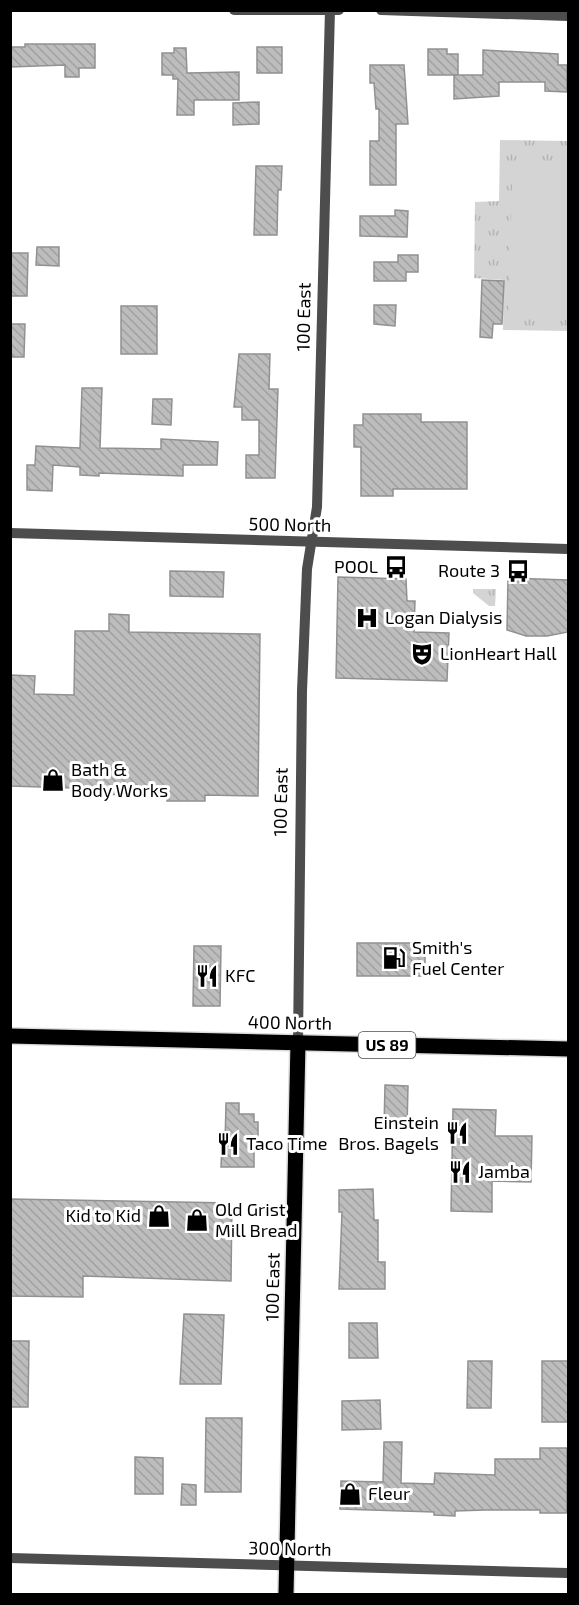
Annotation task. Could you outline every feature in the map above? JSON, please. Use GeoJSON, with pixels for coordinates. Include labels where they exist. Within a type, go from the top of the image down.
{"type":"FeatureCollection","features":[{"type":"Feature","properties":{"kind":"main road","name":"400 North"},"geometry":{"type":"LineString","coordinates":[[10,1036],[568,1049]]}},
{"type":"Feature","properties":{"kind":"main road","name":"100 East"},"geometry":{"type":"LineString","coordinates":[[286,1594],[298,1043]]}},
{"type":"Feature","properties":{"kind":"street"},"geometry":{"type":"LineString","coordinates":[[234,10],[339,10]]}},
{"type":"Feature","properties":{"kind":"street"},"geometry":{"type":"LineString","coordinates":[[381,10],[568,16]]}},
{"type":"Feature","properties":{"kind":"street","name":"100 East"},"geometry":{"type":"LineString","coordinates":[[298,1043],[302,691],[307,569],[317,507],[330,11]]}},
{"type":"Feature","properties":{"kind":"street","name":"500 North"},"geometry":{"type":"LineString","coordinates":[[10,533],[568,549]]}},
{"type":"Feature","properties":{"kind":"street","name":"300 North"},"geometry":{"type":"LineString","coordinates":[[10,1558],[568,1573]]}},
{"type":"Feature","properties":{"kind":"green space"},"geometry":{"type":"Polygon","coordinates":[[[500,140],[568,141],[568,331],[503,330],[504,280],[474,278],[475,202],[499,201],[500,140]]]}},
{"type":"Feature","properties":{"kind":"green space"},"geometry":{"type":"Polygon","coordinates":[[[513,161],[568,162],[568,320],[508,318],[513,161]]]}},
{"type":"Feature","properties":{"kind":"green space"},"geometry":{"type":"Polygon","coordinates":[[[473,589],[496,589],[495,606],[489,606],[473,593],[473,589]]]}},
{"type":"Feature","properties":{"kind":"building"},"geometry":{"type":"Polygon","coordinates":[[[25,44],[95,44],[95,68],[79,68],[79,77],[65,77],[65,65],[10,67],[10,47],[25,47],[25,44]]]}},
{"type":"Feature","properties":{"kind":"building"},"geometry":{"type":"Polygon","coordinates":[[[257,47],[282,47],[282,73],[257,73],[257,47]]]}},
{"type":"Feature","properties":{"kind":"building"},"geometry":{"type":"Polygon","coordinates":[[[174,48],[186,48],[187,73],[239,72],[239,100],[194,100],[194,115],[177,115],[178,79],[173,79],[173,75],[162,75],[162,53],[174,53],[174,48]]]}},
{"type":"Feature","properties":{"kind":"building"},"geometry":{"type":"Polygon","coordinates":[[[428,49],[447,49],[447,54],[458,54],[458,75],[428,75],[428,49]]]}},
{"type":"Feature","properties":{"kind":"building"},"geometry":{"type":"Polygon","coordinates":[[[483,50],[558,54],[558,65],[567,65],[567,92],[545,91],[545,82],[499,82],[499,96],[454,99],[454,75],[483,75],[483,50]]]}},
{"type":"Feature","properties":{"kind":"building"},"geometry":{"type":"Polygon","coordinates":[[[370,65],[404,65],[408,124],[396,124],[396,185],[370,185],[370,141],[379,141],[379,109],[376,109],[374,83],[370,83],[370,65]]]}},
{"type":"Feature","properties":{"kind":"building"},"geometry":{"type":"Polygon","coordinates":[[[259,102],[259,124],[233,125],[233,103],[259,102]]]}},
{"type":"Feature","properties":{"kind":"building"},"geometry":{"type":"Polygon","coordinates":[[[256,166],[282,166],[281,190],[278,190],[277,235],[254,235],[256,166]]]}},
{"type":"Feature","properties":{"kind":"building"},"geometry":{"type":"Polygon","coordinates":[[[395,210],[408,211],[407,237],[360,236],[360,216],[395,216],[395,210]]]}},
{"type":"Feature","properties":{"kind":"building"},"geometry":{"type":"Polygon","coordinates":[[[37,247],[59,247],[59,266],[36,265],[37,247]]]}},
{"type":"Feature","properties":{"kind":"building"},"geometry":{"type":"Polygon","coordinates":[[[10,253],[28,253],[27,296],[10,296],[10,253]]]}},
{"type":"Feature","properties":{"kind":"building"},"geometry":{"type":"Polygon","coordinates":[[[398,255],[418,255],[418,272],[406,272],[406,281],[374,281],[374,262],[398,262],[398,255]]]}},
{"type":"Feature","properties":{"kind":"building"},"geometry":{"type":"Polygon","coordinates":[[[482,280],[504,281],[502,324],[493,324],[492,338],[480,337],[482,280]]]}},
{"type":"Feature","properties":{"kind":"building"},"geometry":{"type":"Polygon","coordinates":[[[374,305],[396,305],[395,326],[374,324],[374,305]]]}},
{"type":"Feature","properties":{"kind":"building"},"geometry":{"type":"Polygon","coordinates":[[[121,306],[157,306],[157,354],[121,354],[121,306]]]}},
{"type":"Feature","properties":{"kind":"building"},"geometry":{"type":"Polygon","coordinates":[[[10,324],[25,324],[24,357],[10,357],[10,324]]]}},
{"type":"Feature","properties":{"kind":"building"},"geometry":{"type":"Polygon","coordinates":[[[239,354],[270,354],[269,389],[278,389],[275,478],[246,478],[246,455],[259,455],[259,420],[242,420],[242,407],[234,407],[239,354]]]}},
{"type":"Feature","properties":{"kind":"building"},"geometry":{"type":"Polygon","coordinates":[[[82,388],[102,388],[100,448],[161,449],[161,439],[218,442],[217,465],[183,465],[183,476],[99,473],[99,476],[80,475],[80,467],[53,465],[52,491],[27,490],[27,465],[35,465],[36,446],[80,448],[82,388]]]}},
{"type":"Feature","properties":{"kind":"building"},"geometry":{"type":"Polygon","coordinates":[[[153,399],[172,399],[171,425],[152,424],[153,399]]]}},
{"type":"Feature","properties":{"kind":"building"},"geometry":{"type":"Polygon","coordinates":[[[363,414],[421,414],[421,422],[467,422],[467,489],[393,489],[393,496],[361,496],[361,447],[354,447],[354,425],[363,425],[363,414]]]}},
{"type":"Feature","properties":{"kind":"building"},"geometry":{"type":"Polygon","coordinates":[[[170,571],[224,572],[223,597],[170,596],[170,571]]]}},
{"type":"Feature","properties":{"kind":"building","name":"Logan Dialysis"},"geometry":{"type":"Polygon","coordinates":[[[338,577],[406,579],[407,601],[415,601],[414,632],[449,633],[447,681],[336,678],[338,577]]]}},
{"type":"Feature","properties":{"kind":"building"},"geometry":{"type":"Polygon","coordinates":[[[508,578],[568,580],[568,632],[547,636],[526,636],[507,630],[508,578]]]}},
{"type":"Feature","properties":{"kind":"building"},"geometry":{"type":"Polygon","coordinates":[[[109,614],[129,615],[129,632],[260,634],[258,796],[205,795],[205,801],[167,801],[167,795],[73,794],[73,788],[10,786],[10,675],[35,676],[34,694],[74,695],[75,631],[109,631],[109,614]]]}},
{"type":"Feature","properties":{"kind":"building"},"geometry":{"type":"Polygon","coordinates":[[[357,943],[425,943],[425,976],[357,976],[357,943]]]}},
{"type":"Feature","properties":{"kind":"building","name":"KFC"},"geometry":{"type":"Polygon","coordinates":[[[194,946],[221,946],[220,1006],[193,1006],[194,946]]]}},
{"type":"Feature","properties":{"kind":"building"},"geometry":{"type":"Polygon","coordinates":[[[385,1085],[408,1086],[407,1128],[384,1127],[385,1085]]]}},
{"type":"Feature","properties":{"kind":"building"},"geometry":{"type":"Polygon","coordinates":[[[226,1103],[239,1103],[239,1114],[254,1114],[254,1122],[258,1122],[258,1144],[254,1144],[254,1167],[221,1167],[222,1144],[225,1144],[226,1103]]]}},
{"type":"Feature","properties":{"kind":"building"},"geometry":{"type":"Polygon","coordinates":[[[453,1109],[496,1110],[495,1136],[532,1136],[531,1182],[492,1181],[492,1212],[451,1211],[453,1109]]]}},
{"type":"Feature","properties":{"kind":"building"},"geometry":{"type":"Polygon","coordinates":[[[373,1189],[374,1220],[378,1220],[378,1262],[385,1262],[385,1289],[339,1289],[342,1212],[339,1212],[339,1190],[373,1189]]]}},
{"type":"Feature","properties":{"kind":"building"},"geometry":{"type":"Polygon","coordinates":[[[10,1199],[232,1203],[231,1281],[83,1276],[83,1297],[10,1296],[10,1199]]]}},
{"type":"Feature","properties":{"kind":"building"},"geometry":{"type":"Polygon","coordinates":[[[184,1314],[224,1315],[221,1384],[180,1384],[184,1314]]]}},
{"type":"Feature","properties":{"kind":"building"},"geometry":{"type":"Polygon","coordinates":[[[349,1323],[377,1323],[378,1358],[349,1358],[349,1323]]]}},
{"type":"Feature","properties":{"kind":"building"},"geometry":{"type":"Polygon","coordinates":[[[10,1341],[29,1341],[28,1407],[10,1407],[10,1341]]]}},
{"type":"Feature","properties":{"kind":"building"},"geometry":{"type":"Polygon","coordinates":[[[468,1361],[492,1361],[491,1408],[467,1408],[468,1361]]]}},
{"type":"Feature","properties":{"kind":"building"},"geometry":{"type":"Polygon","coordinates":[[[542,1361],[568,1361],[568,1422],[542,1422],[542,1361]]]}},
{"type":"Feature","properties":{"kind":"building"},"geometry":{"type":"Polygon","coordinates":[[[380,1400],[381,1429],[342,1430],[342,1401],[380,1400]]]}},
{"type":"Feature","properties":{"kind":"building"},"geometry":{"type":"Polygon","coordinates":[[[206,1418],[242,1418],[241,1492],[205,1492],[206,1418]]]}},
{"type":"Feature","properties":{"kind":"building"},"geometry":{"type":"Polygon","coordinates":[[[384,1442],[402,1442],[401,1483],[434,1484],[435,1473],[495,1475],[495,1459],[540,1459],[540,1448],[567,1448],[567,1513],[540,1513],[540,1510],[485,1510],[455,1511],[455,1516],[434,1515],[434,1512],[340,1509],[341,1481],[383,1482],[384,1442]]]}},
{"type":"Feature","properties":{"kind":"building"},"geometry":{"type":"Polygon","coordinates":[[[135,1457],[163,1458],[163,1494],[135,1494],[135,1457]]]}},
{"type":"Feature","properties":{"kind":"building"},"geometry":{"type":"Polygon","coordinates":[[[182,1484],[196,1485],[196,1505],[181,1505],[182,1484]]]}},
{"type":"Feature","properties":{"kind":"place","name":"POOL"},"geometry":{"type":"Point","coordinates":[396,567]}},
{"type":"Feature","properties":{"kind":"place","name":"Route 3"},"geometry":{"type":"Point","coordinates":[518,571]}},
{"type":"Feature","properties":{"kind":"place","name":"Logan Dialysis"},"geometry":{"type":"Point","coordinates":[367,618]}},
{"type":"Feature","properties":{"kind":"place","name":"LionHeart Hall"},"geometry":{"type":"Point","coordinates":[422,654]}},
{"type":"Feature","properties":{"kind":"place","name":"Bath & Body Works"},"geometry":{"type":"Point","coordinates":[53,780]}},
{"type":"Feature","properties":{"kind":"place","name":"Smith's Fuel Center"},"geometry":{"type":"Point","coordinates":[394,958]}},
{"type":"Feature","properties":{"kind":"place","name":"KFC"},"geometry":{"type":"Point","coordinates":[207,976]}},
{"type":"Feature","properties":{"kind":"place","name":"Einstein Bros. Bagels"},"geometry":{"type":"Point","coordinates":[457,1133]}},
{"type":"Feature","properties":{"kind":"place","name":"Taco Time"},"geometry":{"type":"Point","coordinates":[228,1144]}},
{"type":"Feature","properties":{"kind":"place","name":"Jamba"},"geometry":{"type":"Point","coordinates":[460,1172]}},
{"type":"Feature","properties":{"kind":"place","name":"Kid to Kid"},"geometry":{"type":"Point","coordinates":[159,1216]}},
{"type":"Feature","properties":{"kind":"place","name":"Old Grist Mill Bread"},"geometry":{"type":"Point","coordinates":[197,1220]}},
{"type":"Feature","properties":{"kind":"place","name":"Fleur"},"geometry":{"type":"Point","coordinates":[350,1494]}}]}
